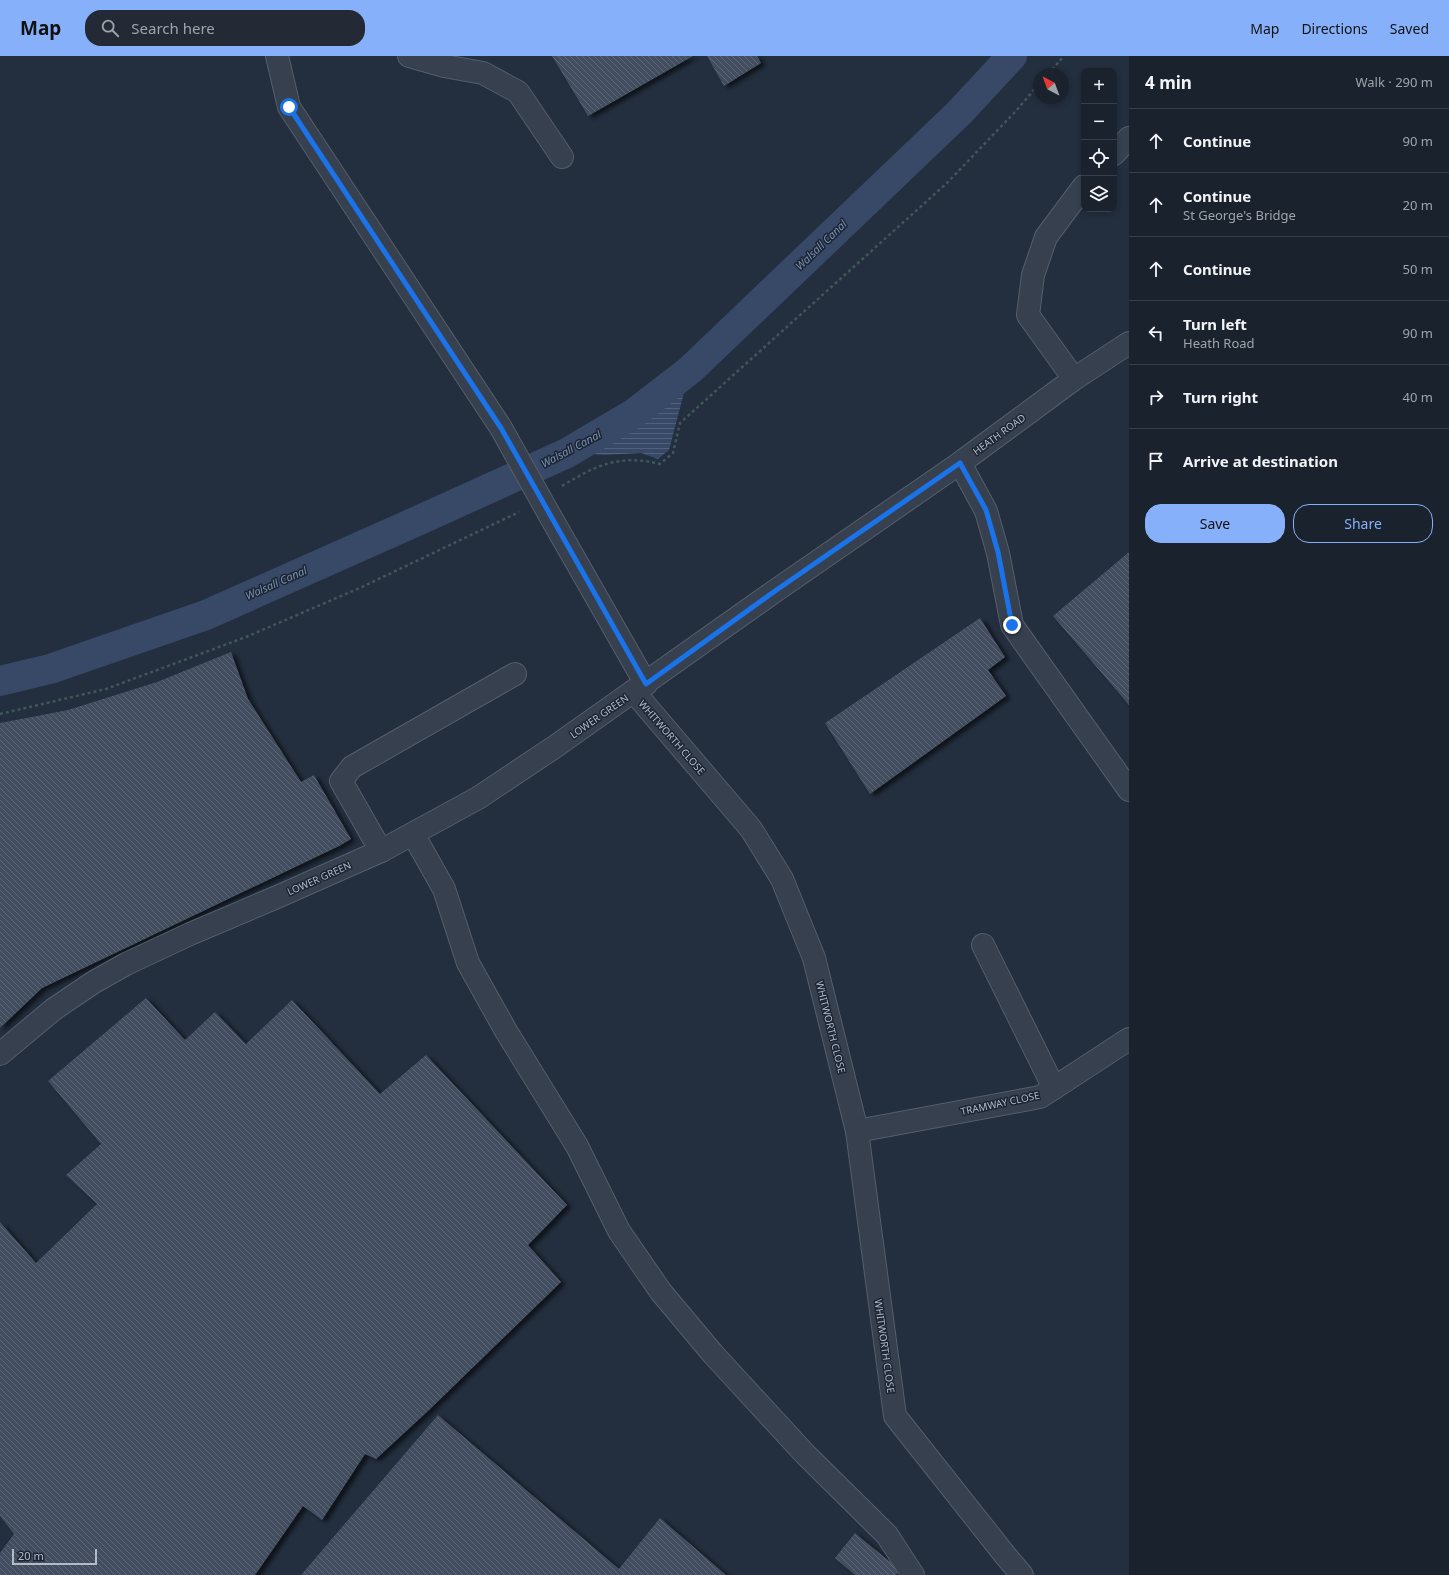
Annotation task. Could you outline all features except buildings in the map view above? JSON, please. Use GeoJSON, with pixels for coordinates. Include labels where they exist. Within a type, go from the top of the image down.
{"type":"FeatureCollection","features":[{"type":"Feature","properties":{"kind":"street","name":"WHITWORTH CLOSE"},"geometry":{"type":"LineString","coordinates":[[277,56],[289,107],[501,428],[549,514],[640,688],[751,829],[782,879],[814,958],[857,1131],[894,1416],[1022,1575]]}},
{"type":"Feature","properties":{"kind":"street"},"geometry":{"type":"LineString","coordinates":[[409,56],[444,66],[483,73],[518,92],[562,157]]}},
{"type":"Feature","properties":{"kind":"street"},"geometry":{"type":"LineString","coordinates":[[1117,151],[1129,138]]}},
{"type":"Feature","properties":{"kind":"street"},"geometry":{"type":"LineString","coordinates":[[1074,379],[1028,315],[1033,275],[1046,237],[1081,189]]}},
{"type":"Feature","properties":{"kind":"street","name":"HEATH ROAD"},"geometry":{"type":"LineString","coordinates":[[640,688],[775,591],[960,463],[1074,379],[1129,343]]}},
{"type":"Feature","properties":{"kind":"street"},"geometry":{"type":"LineString","coordinates":[[960,463],[986,510],[998,552],[1012,625],[1129,790]]}},
{"type":"Feature","properties":{"kind":"street"},"geometry":{"type":"LineString","coordinates":[[381,851],[342,781],[352,767],[515,674]]}},
{"type":"Feature","properties":{"kind":"street","name":"LOWER GREEN"},"geometry":{"type":"LineString","coordinates":[[0,1054],[54,1009],[94,982],[126,964],[190,934],[381,851],[413,834],[478,798],[640,688]]}},
{"type":"Feature","properties":{"kind":"street"},"geometry":{"type":"LineString","coordinates":[[413,834],[444,889],[468,963],[506,1031],[577,1146],[619,1232],[661,1292],[713,1354],[805,1454],[887,1535],[913,1575]]}},
{"type":"Feature","properties":{"kind":"street"},"geometry":{"type":"LineString","coordinates":[[983,945],[1054,1088]]}},
{"type":"Feature","properties":{"kind":"street","name":"TRAMWAY CLOSE"},"geometry":{"type":"LineString","coordinates":[[857,1131],[1040,1097],[1129,1039]]}},
{"type":"Feature","properties":{"kind":"path"},"geometry":{"type":"LineString","coordinates":[[1053,68],[1064,56]]}},
{"type":"Feature","properties":{"kind":"path"},"geometry":{"type":"LineString","coordinates":[[559,488],[580,476],[611,462],[632,459],[660,464],[673,453],[680,423],[947,183],[1016,112],[1033,91]]}},
{"type":"Feature","properties":{"kind":"path"},"geometry":{"type":"LineString","coordinates":[[0,714],[106,690],[246,637],[362,587],[519,512]]}},
{"type":"Feature","properties":{"kind":"water"},"geometry":{"type":"Polygon","coordinates":[[[690,370],[669,450],[658,459],[641,453],[606,455],[567,453],[633,414],[690,370]]]}},
{"type":"Feature","properties":{"kind":"waterway","name":"Walsall Canal"},"geometry":{"type":"LineString","coordinates":[[0,681],[50,669],[206,615],[567,453],[633,414],[690,370],[959,113],[1012,56]]}},
{"type":"Feature","properties":{"kind":"route"},"geometry":{"type":"LineString","coordinates":[[289,107],[501,428],[646,684],[775,591],[960,463],[986,510],[998,552],[1012,625]]}}]}
